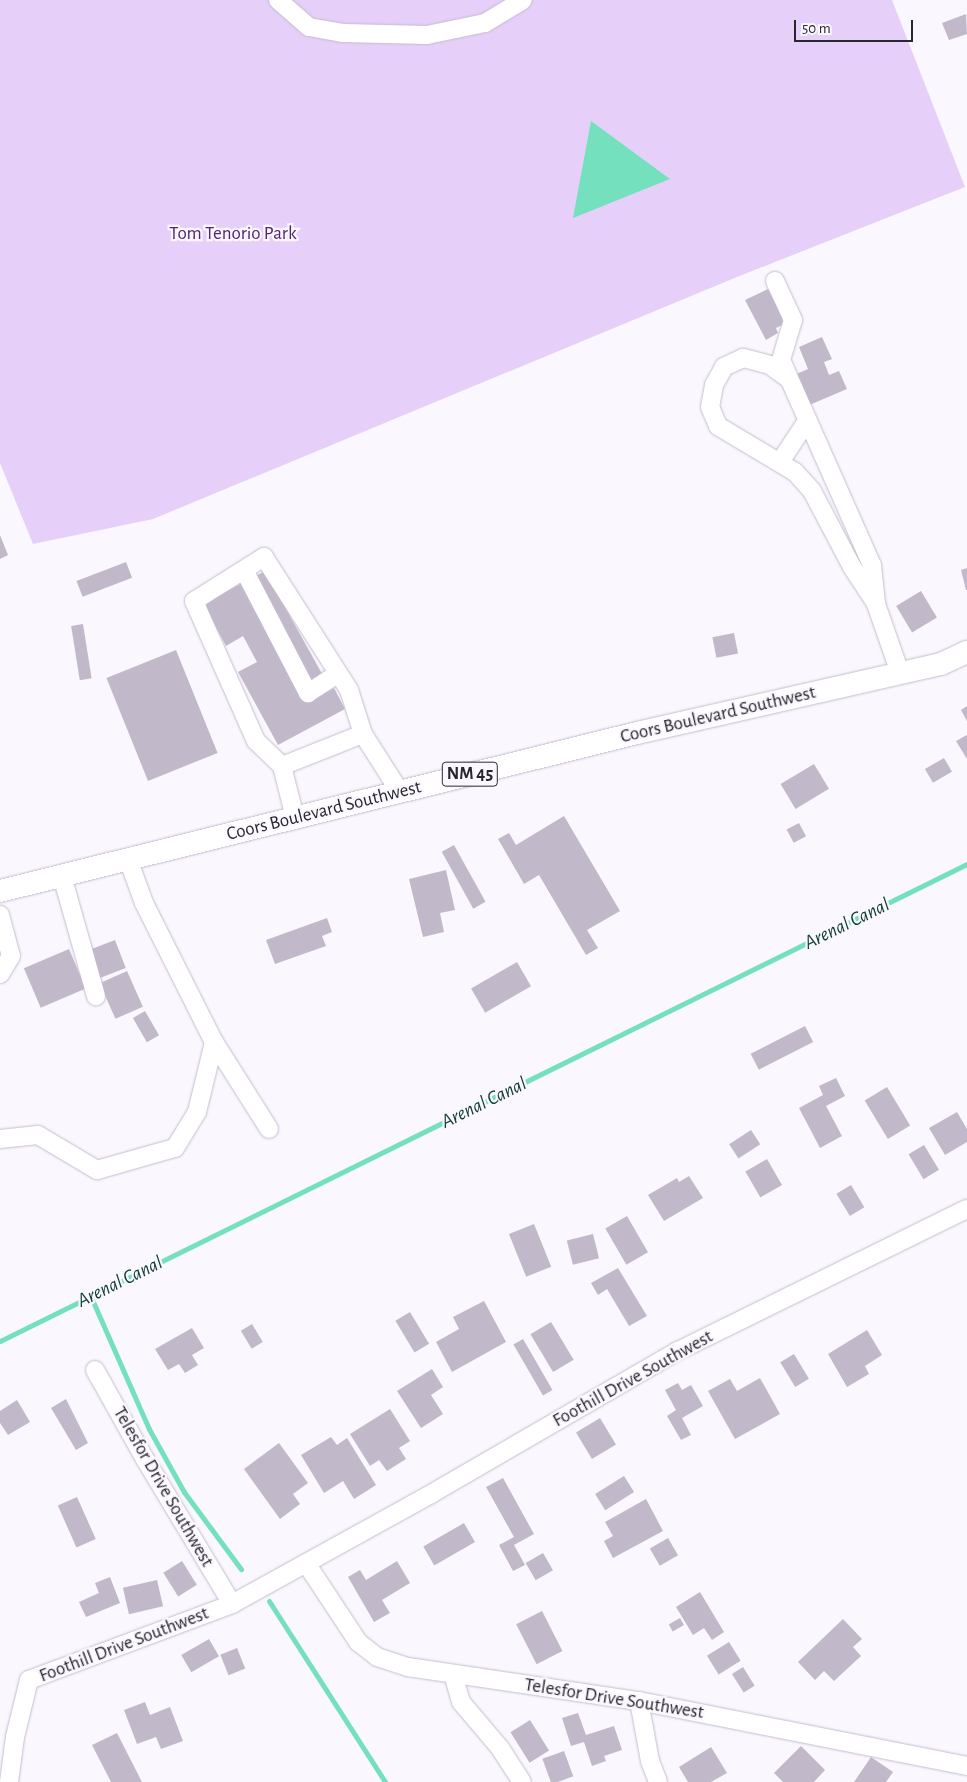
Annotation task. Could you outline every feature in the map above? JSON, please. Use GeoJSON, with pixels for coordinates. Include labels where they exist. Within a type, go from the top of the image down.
{"type":"FeatureCollection","features":[{"type":"Feature","properties":{"kind":"main road","name":"Coors Boulevard Southwest"},"geometry":{"type":"LineString","coordinates":[[0,890],[400,792],[941,664],[967,652]]}},
{"type":"Feature","properties":{"kind":"main road","name":"Coors Boulevard Southwest"},"geometry":{"type":"LineString","coordinates":[[941,664],[967,666]]}},
{"type":"Feature","properties":{"kind":"street"},"geometry":{"type":"LineString","coordinates":[[278,0],[309,27],[343,33],[427,35],[485,23],[523,0]]}},
{"type":"Feature","properties":{"kind":"street"},"geometry":{"type":"LineString","coordinates":[[775,281],[793,320],[781,360],[872,565],[876,604],[900,673]]}},
{"type":"Feature","properties":{"kind":"street"},"geometry":{"type":"LineString","coordinates":[[789,379],[770,365],[743,358],[724,367],[714,385],[710,407],[718,426],[736,439],[795,472],[812,491],[852,567],[876,604]]}},
{"type":"Feature","properties":{"kind":"street"},"geometry":{"type":"LineString","coordinates":[[780,462],[807,421]]}},
{"type":"Feature","properties":{"kind":"street"},"geometry":{"type":"LineString","coordinates":[[295,818],[282,766],[256,741],[194,601],[264,558],[349,690],[363,734],[400,792]]}},
{"type":"Feature","properties":{"kind":"street"},"geometry":{"type":"LineString","coordinates":[[244,570],[308,693],[337,674]]}},
{"type":"Feature","properties":{"kind":"street"},"geometry":{"type":"LineString","coordinates":[[282,766],[363,734]]}},
{"type":"Feature","properties":{"kind":"street"},"geometry":{"type":"LineString","coordinates":[[128,860],[144,902],[214,1042],[269,1129]]}},
{"type":"Feature","properties":{"kind":"street"},"geometry":{"type":"LineString","coordinates":[[62,876],[96,996]]}},
{"type":"Feature","properties":{"kind":"street"},"geometry":{"type":"LineString","coordinates":[[0,915],[11,956],[0,974]]}},
{"type":"Feature","properties":{"kind":"street"},"geometry":{"type":"LineString","coordinates":[[0,1139],[38,1135],[97,1170],[175,1148],[197,1112],[214,1042]]}},
{"type":"Feature","properties":{"kind":"street","name":"Foothill Drive Southwest"},"geometry":{"type":"LineString","coordinates":[[10,1782],[15,1737],[29,1680],[232,1604],[678,1351],[967,1209]]}},
{"type":"Feature","properties":{"kind":"street","name":"Telesfor Drive Southwest"},"geometry":{"type":"LineString","coordinates":[[96,1370],[145,1459],[232,1604]]}},
{"type":"Feature","properties":{"kind":"street","name":"Telesfor Drive Southwest"},"geometry":{"type":"LineString","coordinates":[[306,1563],[358,1642],[377,1657],[408,1668],[639,1701],[967,1766]]}},
{"type":"Feature","properties":{"kind":"street"},"geometry":{"type":"LineString","coordinates":[[453,1674],[461,1702],[500,1748],[522,1782]]}},
{"type":"Feature","properties":{"kind":"street"},"geometry":{"type":"LineString","coordinates":[[639,1701],[650,1761],[658,1782]]}},
{"type":"Feature","properties":{"kind":"green space","name":"Tom Tenorio Park"},"geometry":{"type":"Polygon","coordinates":[[[0,0],[892,0],[965,187],[737,277],[153,519],[33,544],[0,463],[0,0]]]}},
{"type":"Feature","properties":{"kind":"shaded area"},"geometry":{"type":"Polygon","coordinates":[[[591,121],[670,179],[573,218],[591,121]]]}},
{"type":"Feature","properties":{"kind":"building"},"geometry":{"type":"Polygon","coordinates":[[[966,14],[967,34],[949,40],[942,23],[966,14]]]}},
{"type":"Feature","properties":{"kind":"building"},"geometry":{"type":"Polygon","coordinates":[[[768,289],[786,323],[776,328],[778,333],[766,340],[745,300],[768,289]]]}},
{"type":"Feature","properties":{"kind":"building"},"geometry":{"type":"Polygon","coordinates":[[[822,337],[832,359],[824,362],[829,375],[839,371],[847,389],[807,406],[794,375],[808,369],[799,347],[822,337]]]}},
{"type":"Feature","properties":{"kind":"building"},"geometry":{"type":"Polygon","coordinates":[[[0,535],[8,555],[0,559],[0,535]]]}},
{"type":"Feature","properties":{"kind":"building"},"geometry":{"type":"Polygon","coordinates":[[[126,562],[132,578],[83,597],[77,581],[126,562]]]}},
{"type":"Feature","properties":{"kind":"building"},"geometry":{"type":"Polygon","coordinates":[[[967,568],[967,590],[966,590],[961,570],[967,568]]]}},
{"type":"Feature","properties":{"kind":"building"},"geometry":{"type":"Polygon","coordinates":[[[265,571],[323,675],[311,681],[254,577],[265,571]]]}},
{"type":"Feature","properties":{"kind":"building"},"geometry":{"type":"Polygon","coordinates":[[[242,583],[307,703],[334,688],[345,709],[278,745],[238,672],[257,662],[243,636],[226,646],[203,604],[242,583]]]}},
{"type":"Feature","properties":{"kind":"building"},"geometry":{"type":"Polygon","coordinates":[[[921,591],[937,618],[912,633],[896,606],[921,591]]]}},
{"type":"Feature","properties":{"kind":"building"},"geometry":{"type":"Polygon","coordinates":[[[83,624],[92,678],[80,680],[71,626],[83,624]]]}},
{"type":"Feature","properties":{"kind":"building"},"geometry":{"type":"Polygon","coordinates":[[[734,633],[738,654],[716,658],[712,637],[734,633]]]}},
{"type":"Feature","properties":{"kind":"building"},"geometry":{"type":"Polygon","coordinates":[[[176,650],[218,753],[148,781],[106,678],[176,650]]]}},
{"type":"Feature","properties":{"kind":"building"},"geometry":{"type":"Polygon","coordinates":[[[967,706],[967,721],[961,710],[967,706]]]}},
{"type":"Feature","properties":{"kind":"building"},"geometry":{"type":"Polygon","coordinates":[[[967,735],[967,759],[956,741],[967,735]]]}},
{"type":"Feature","properties":{"kind":"building"},"geometry":{"type":"Polygon","coordinates":[[[944,758],[952,772],[933,783],[925,769],[944,758]]]}},
{"type":"Feature","properties":{"kind":"building"},"geometry":{"type":"Polygon","coordinates":[[[814,764],[829,789],[796,809],[781,784],[814,764]]]}},
{"type":"Feature","properties":{"kind":"building"},"geometry":{"type":"Polygon","coordinates":[[[564,816],[620,911],[587,930],[598,948],[586,955],[539,875],[524,884],[498,839],[509,833],[516,845],[564,816]]]}},
{"type":"Feature","properties":{"kind":"building"},"geometry":{"type":"Polygon","coordinates":[[[799,823],[806,836],[794,843],[787,830],[799,823]]]}},
{"type":"Feature","properties":{"kind":"building"},"geometry":{"type":"Polygon","coordinates":[[[454,845],[486,902],[473,909],[442,852],[454,845]]]}},
{"type":"Feature","properties":{"kind":"building"},"geometry":{"type":"Polygon","coordinates":[[[446,870],[455,910],[440,913],[444,932],[423,937],[409,879],[446,870]]]}},
{"type":"Feature","properties":{"kind":"building"},"geometry":{"type":"Polygon","coordinates":[[[327,918],[332,932],[322,936],[326,946],[275,964],[266,940],[327,918]]]}},
{"type":"Feature","properties":{"kind":"building"},"geometry":{"type":"Polygon","coordinates":[[[115,940],[126,968],[99,978],[88,950],[115,940]]]}},
{"type":"Feature","properties":{"kind":"building"},"geometry":{"type":"Polygon","coordinates":[[[69,949],[86,989],[41,1008],[24,968],[69,949]]]}},
{"type":"Feature","properties":{"kind":"building"},"geometry":{"type":"Polygon","coordinates":[[[517,962],[531,986],[485,1013],[471,988],[517,962]]]}},
{"type":"Feature","properties":{"kind":"building"},"geometry":{"type":"Polygon","coordinates":[[[127,971],[143,1007],[115,1019],[100,983],[127,971]]]}},
{"type":"Feature","properties":{"kind":"building"},"geometry":{"type":"Polygon","coordinates":[[[145,1011],[159,1035],[147,1042],[133,1018],[145,1011]]]}},
{"type":"Feature","properties":{"kind":"building"},"geometry":{"type":"Polygon","coordinates":[[[805,1026],[813,1042],[759,1070],[751,1054],[805,1026]]]}},
{"type":"Feature","properties":{"kind":"building"},"geometry":{"type":"Polygon","coordinates":[[[836,1078],[845,1096],[826,1106],[842,1136],[820,1148],[799,1108],[823,1095],[819,1086],[836,1078]]]}},
{"type":"Feature","properties":{"kind":"building"},"geometry":{"type":"Polygon","coordinates":[[[887,1087],[910,1126],[888,1139],[865,1100],[887,1087]]]}},
{"type":"Feature","properties":{"kind":"building"},"geometry":{"type":"Polygon","coordinates":[[[957,1112],[967,1129],[967,1142],[945,1155],[929,1128],[957,1112]]]}},
{"type":"Feature","properties":{"kind":"building"},"geometry":{"type":"Polygon","coordinates":[[[751,1130],[760,1144],[738,1158],[729,1144],[751,1130]]]}},
{"type":"Feature","properties":{"kind":"building"},"geometry":{"type":"Polygon","coordinates":[[[924,1145],[939,1170],[924,1179],[909,1154],[924,1145]]]}},
{"type":"Feature","properties":{"kind":"building"},"geometry":{"type":"Polygon","coordinates":[[[767,1159],[782,1185],[760,1197],[745,1172],[767,1159]]]}},
{"type":"Feature","properties":{"kind":"building"},"geometry":{"type":"Polygon","coordinates":[[[689,1176],[703,1198],[664,1221],[648,1195],[677,1178],[679,1182],[689,1176]]]}},
{"type":"Feature","properties":{"kind":"building"},"geometry":{"type":"Polygon","coordinates":[[[851,1185],[864,1207],[850,1216],[836,1194],[851,1185]]]}},
{"type":"Feature","properties":{"kind":"building"},"geometry":{"type":"Polygon","coordinates":[[[627,1216],[648,1252],[626,1265],[605,1228],[627,1216]]]}},
{"type":"Feature","properties":{"kind":"building"},"geometry":{"type":"Polygon","coordinates":[[[534,1224],[551,1267],[526,1277],[509,1234],[534,1224]]]}},
{"type":"Feature","properties":{"kind":"building"},"geometry":{"type":"Polygon","coordinates":[[[593,1234],[599,1258],[573,1265],[567,1241],[593,1234]]]}},
{"type":"Feature","properties":{"kind":"building"},"geometry":{"type":"Polygon","coordinates":[[[618,1268],[647,1316],[629,1326],[607,1289],[598,1295],[591,1283],[618,1268]]]}},
{"type":"Feature","properties":{"kind":"building"},"geometry":{"type":"Polygon","coordinates":[[[484,1301],[506,1342],[452,1372],[436,1342],[459,1329],[453,1317],[484,1301]]]}},
{"type":"Feature","properties":{"kind":"building"},"geometry":{"type":"Polygon","coordinates":[[[410,1312],[429,1344],[414,1352],[395,1321],[410,1312]]]}},
{"type":"Feature","properties":{"kind":"building"},"geometry":{"type":"Polygon","coordinates":[[[551,1322],[574,1360],[553,1372],[530,1334],[551,1322]]]}},
{"type":"Feature","properties":{"kind":"building"},"geometry":{"type":"Polygon","coordinates":[[[252,1324],[263,1342],[252,1349],[241,1331],[252,1324]]]}},
{"type":"Feature","properties":{"kind":"building"},"geometry":{"type":"Polygon","coordinates":[[[192,1328],[204,1348],[192,1355],[198,1365],[185,1373],[179,1364],[168,1370],[155,1349],[192,1328]]]}},
{"type":"Feature","properties":{"kind":"building"},"geometry":{"type":"Polygon","coordinates":[[[867,1330],[882,1355],[865,1366],[869,1374],[847,1387],[828,1354],[867,1330]]]}},
{"type":"Feature","properties":{"kind":"building"},"geometry":{"type":"Polygon","coordinates":[[[523,1339],[552,1390],[543,1396],[513,1344],[523,1339]]]}},
{"type":"Feature","properties":{"kind":"building"},"geometry":{"type":"Polygon","coordinates":[[[794,1354],[809,1379],[795,1387],[780,1362],[794,1354]]]}},
{"type":"Feature","properties":{"kind":"building"},"geometry":{"type":"Polygon","coordinates":[[[432,1369],[443,1387],[431,1395],[443,1414],[421,1428],[397,1391],[432,1369]]]}},
{"type":"Feature","properties":{"kind":"building"},"geometry":{"type":"Polygon","coordinates":[[[760,1378],[780,1414],[735,1439],[708,1391],[730,1379],[737,1391],[760,1378]]]}},
{"type":"Feature","properties":{"kind":"building"},"geometry":{"type":"Polygon","coordinates":[[[678,1383],[682,1390],[691,1385],[703,1406],[682,1418],[691,1435],[681,1440],[667,1416],[676,1410],[665,1390],[678,1383]]]}},
{"type":"Feature","properties":{"kind":"building"},"geometry":{"type":"Polygon","coordinates":[[[66,1399],[88,1443],[76,1450],[51,1408],[66,1399]]]}},
{"type":"Feature","properties":{"kind":"building"},"geometry":{"type":"Polygon","coordinates":[[[17,1400],[30,1422],[8,1435],[0,1423],[0,1411],[17,1400]]]}},
{"type":"Feature","properties":{"kind":"building"},"geometry":{"type":"Polygon","coordinates":[[[390,1409],[410,1441],[399,1448],[406,1459],[387,1471],[379,1460],[370,1466],[350,1434],[390,1409]]]}},
{"type":"Feature","properties":{"kind":"building"},"geometry":{"type":"Polygon","coordinates":[[[600,1418],[616,1445],[592,1459],[576,1432],[600,1418]]]}},
{"type":"Feature","properties":{"kind":"building"},"geometry":{"type":"Polygon","coordinates":[[[331,1437],[337,1445],[347,1438],[376,1485],[354,1499],[343,1481],[324,1493],[301,1455],[331,1437]]]}},
{"type":"Feature","properties":{"kind":"building"},"geometry":{"type":"Polygon","coordinates":[[[279,1443],[308,1483],[293,1494],[300,1504],[280,1519],[244,1469],[279,1443]]]}},
{"type":"Feature","properties":{"kind":"building"},"geometry":{"type":"Polygon","coordinates":[[[624,1476],[634,1492],[605,1510],[595,1494],[624,1476]]]}},
{"type":"Feature","properties":{"kind":"building"},"geometry":{"type":"Polygon","coordinates":[[[503,1478],[534,1534],[514,1545],[525,1565],[513,1571],[499,1545],[514,1537],[486,1487],[503,1478]]]}},
{"type":"Feature","properties":{"kind":"building"},"geometry":{"type":"Polygon","coordinates":[[[77,1497],[96,1539],[77,1548],[58,1506],[77,1497]]]}},
{"type":"Feature","properties":{"kind":"building"},"geometry":{"type":"Polygon","coordinates":[[[646,1499],[663,1531],[613,1558],[604,1541],[613,1536],[605,1522],[646,1499]]]}},
{"type":"Feature","properties":{"kind":"building"},"geometry":{"type":"Polygon","coordinates":[[[464,1523],[475,1542],[434,1566],[423,1547],[464,1523]]]}},
{"type":"Feature","properties":{"kind":"building"},"geometry":{"type":"Polygon","coordinates":[[[668,1538],[678,1555],[660,1566],[650,1548],[668,1538]]]}},
{"type":"Feature","properties":{"kind":"building"},"geometry":{"type":"Polygon","coordinates":[[[543,1553],[553,1570],[536,1580],[526,1563],[543,1553]]]}},
{"type":"Feature","properties":{"kind":"building"},"geometry":{"type":"Polygon","coordinates":[[[182,1561],[197,1585],[178,1596],[163,1573],[182,1561]]]}},
{"type":"Feature","properties":{"kind":"building"},"geometry":{"type":"Polygon","coordinates":[[[397,1561],[410,1583],[382,1600],[390,1613],[374,1622],[348,1577],[360,1570],[366,1580],[397,1561]]]}},
{"type":"Feature","properties":{"kind":"building"},"geometry":{"type":"Polygon","coordinates":[[[110,1577],[120,1603],[86,1617],[79,1602],[99,1593],[95,1583],[110,1577]]]}},
{"type":"Feature","properties":{"kind":"building"},"geometry":{"type":"Polygon","coordinates":[[[157,1580],[163,1606],[129,1614],[123,1588],[157,1580]]]}},
{"type":"Feature","properties":{"kind":"building"},"geometry":{"type":"Polygon","coordinates":[[[700,1592],[724,1632],[712,1640],[704,1628],[693,1635],[676,1607],[700,1592]]]}},
{"type":"Feature","properties":{"kind":"building"},"geometry":{"type":"Polygon","coordinates":[[[542,1611],[562,1651],[537,1664],[516,1624],[542,1611]]]}},
{"type":"Feature","properties":{"kind":"building"},"geometry":{"type":"Polygon","coordinates":[[[680,1618],[684,1625],[673,1631],[669,1625],[680,1618]]]}},
{"type":"Feature","properties":{"kind":"building"},"geometry":{"type":"Polygon","coordinates":[[[843,1619],[862,1639],[853,1647],[861,1656],[834,1681],[824,1671],[815,1680],[798,1662],[843,1619]]]}},
{"type":"Feature","properties":{"kind":"building"},"geometry":{"type":"Polygon","coordinates":[[[209,1639],[219,1656],[191,1672],[181,1655],[209,1639]]]}},
{"type":"Feature","properties":{"kind":"building"},"geometry":{"type":"Polygon","coordinates":[[[729,1642],[741,1661],[719,1674],[707,1656],[729,1642]]]}},
{"type":"Feature","properties":{"kind":"building"},"geometry":{"type":"Polygon","coordinates":[[[237,1648],[245,1668],[229,1675],[220,1655],[237,1648]]]}},
{"type":"Feature","properties":{"kind":"building"},"geometry":{"type":"Polygon","coordinates":[[[743,1667],[755,1686],[744,1693],[732,1674],[743,1667]]]}},
{"type":"Feature","properties":{"kind":"building"},"geometry":{"type":"Polygon","coordinates":[[[145,1702],[150,1715],[170,1707],[183,1741],[161,1749],[156,1737],[137,1744],[124,1710],[145,1702]]]}},
{"type":"Feature","properties":{"kind":"building"},"geometry":{"type":"Polygon","coordinates":[[[578,1713],[586,1735],[614,1726],[622,1750],[604,1756],[606,1761],[592,1766],[584,1742],[571,1746],[562,1718],[578,1713]]]}},
{"type":"Feature","properties":{"kind":"building"},"geometry":{"type":"Polygon","coordinates":[[[530,1720],[549,1751],[530,1763],[510,1732],[530,1720]]]}},
{"type":"Feature","properties":{"kind":"building"},"geometry":{"type":"Polygon","coordinates":[[[117,1733],[142,1782],[111,1782],[92,1745],[117,1733]]]}},
{"type":"Feature","properties":{"kind":"building"},"geometry":{"type":"Polygon","coordinates":[[[801,1746],[825,1770],[814,1782],[783,1782],[774,1773],[801,1746]]]}},
{"type":"Feature","properties":{"kind":"building"},"geometry":{"type":"Polygon","coordinates":[[[711,1747],[727,1773],[711,1782],[688,1782],[679,1767],[711,1747]]]}},
{"type":"Feature","properties":{"kind":"building"},"geometry":{"type":"Polygon","coordinates":[[[564,1751],[573,1776],[558,1782],[551,1782],[542,1759],[564,1751]]]}},
{"type":"Feature","properties":{"kind":"building"},"geometry":{"type":"Polygon","coordinates":[[[871,1757],[893,1772],[886,1782],[854,1782],[871,1757]]]}},
{"type":"Feature","properties":{"kind":"waterway","name":"Arenal Canal"},"geometry":{"type":"LineString","coordinates":[[0,1341],[967,864]]}},
{"type":"Feature","properties":{"kind":"waterway"},"geometry":{"type":"LineString","coordinates":[[91,1297],[149,1429],[184,1492],[241,1569]]}},
{"type":"Feature","properties":{"kind":"waterway"},"geometry":{"type":"LineString","coordinates":[[269,1601],[385,1782]]}}]}
